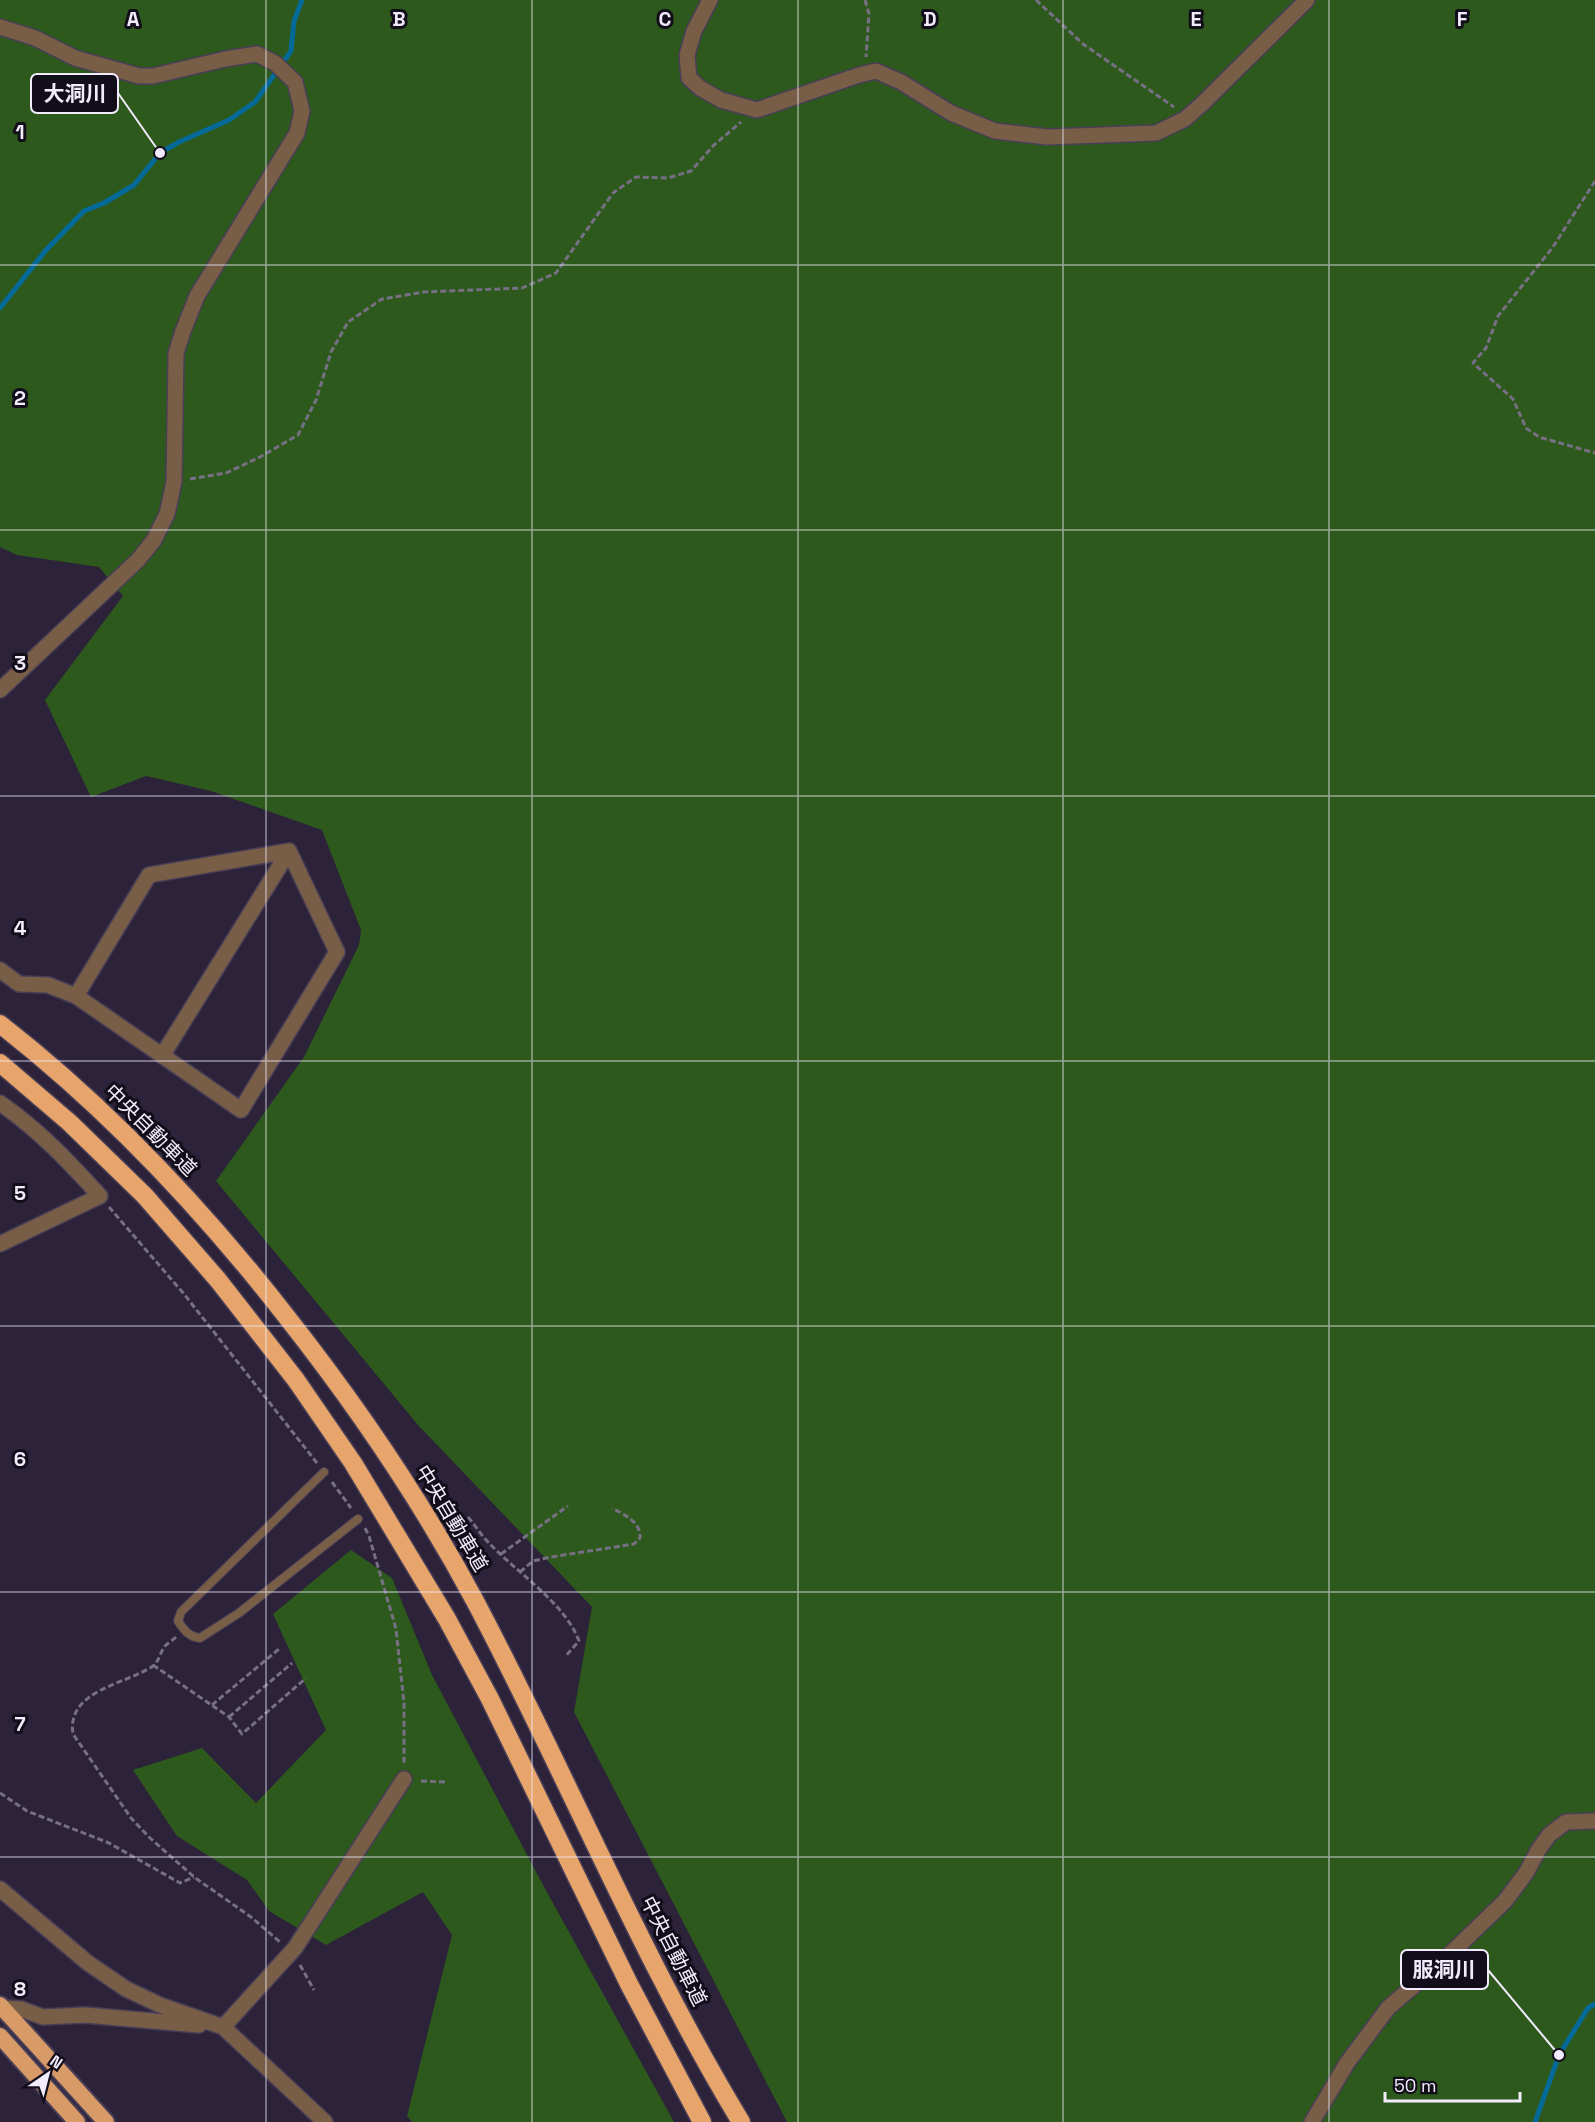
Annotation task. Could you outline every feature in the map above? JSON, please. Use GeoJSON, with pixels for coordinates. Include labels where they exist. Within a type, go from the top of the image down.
{"type":"FeatureCollection","features":[{"type":"Feature","properties":{"kind":"highway","name":"中央自動車道"},"geometry":{"type":"LineString","coordinates":[[0,1024],[35,1051],[104,1112],[170,1178],[249,1269],[317,1356],[382,1446],[475,1601],[641,1937],[721,2089],[741,2122]]}},
{"type":"Feature","properties":{"kind":"highway"},"geometry":{"type":"LineString","coordinates":[[0,1063],[78,1131],[145,1196],[218,1280],[296,1380],[353,1463],[447,1619],[490,1699],[629,1984],[702,2122]]}},
{"type":"Feature","properties":{"kind":"highway"},"geometry":{"type":"LineString","coordinates":[[2,2006],[106,2122]]}},
{"type":"Feature","properties":{"kind":"highway"},"geometry":{"type":"LineString","coordinates":[[0,2036],[77,2122]]}},
{"type":"Feature","properties":{"kind":"street"},"geometry":{"type":"LineString","coordinates":[[710,0],[694,31],[687,55],[689,78],[700,88],[721,100],[756,110],[876,71],[901,82],[951,113],[994,131],[1047,136],[1156,133],[1188,116],[1306,0]]}},
{"type":"Feature","properties":{"kind":"street"},"geometry":{"type":"LineString","coordinates":[[0,27],[34,38],[75,58],[139,76],[153,76],[225,59],[258,54],[275,63],[295,82],[302,111],[297,133],[197,296],[176,353],[174,482],[168,514],[154,540],[138,560],[0,690]]}},
{"type":"Feature","properties":{"kind":"street"},"geometry":{"type":"LineString","coordinates":[[76,996],[149,875],[289,850]]}},
{"type":"Feature","properties":{"kind":"street"},"geometry":{"type":"LineString","coordinates":[[0,970],[19,984],[48,985],[76,996],[241,1110],[337,952],[289,850]]}},
{"type":"Feature","properties":{"kind":"street"},"geometry":{"type":"LineString","coordinates":[[162,1056],[289,850]]}},
{"type":"Feature","properties":{"kind":"street"},"geometry":{"type":"LineString","coordinates":[[0,1103],[56,1147],[100,1196],[0,1244]]}},
{"type":"Feature","properties":{"kind":"street"},"geometry":{"type":"LineString","coordinates":[[223,2026],[292,1951],[404,1779]]}},
{"type":"Feature","properties":{"kind":"street"},"geometry":{"type":"LineString","coordinates":[[1312,2122],[1347,2063],[1388,2008],[1448,1956],[1505,1901],[1526,1873],[1549,1835],[1566,1822],[1595,1821]]}},
{"type":"Feature","properties":{"kind":"street"},"geometry":{"type":"LineString","coordinates":[[0,1889],[88,1963],[126,1989],[160,2005],[223,2026],[325,2122]]}},
{"type":"Feature","properties":{"kind":"street"},"geometry":{"type":"LineString","coordinates":[[2,2006],[21,2009],[43,2017],[85,2015],[223,2026]]}},
{"type":"Feature","properties":{"kind":"lane"},"geometry":{"type":"LineString","coordinates":[[324,1472],[181,1612],[178,1621],[184,1630],[193,1637],[200,1638],[238,1613],[358,1519]]}},
{"type":"Feature","properties":{"kind":"path"},"geometry":{"type":"LineString","coordinates":[[864,74],[869,14],[865,0]]}},
{"type":"Feature","properties":{"kind":"path"},"geometry":{"type":"LineString","coordinates":[[1036,0],[1083,44],[1188,116]]}},
{"type":"Feature","properties":{"kind":"path"},"geometry":{"type":"LineString","coordinates":[[174,482],[226,473],[298,435],[316,400],[331,352],[348,322],[382,299],[424,292],[471,292],[522,288],[556,273],[613,193],[636,177],[668,178],[691,171],[714,145],[756,110]]}},
{"type":"Feature","properties":{"kind":"path"},"geometry":{"type":"LineString","coordinates":[[1595,181],[1552,247],[1498,316],[1486,348],[1473,363],[1513,399],[1526,428],[1539,437],[1595,453]]}},
{"type":"Feature","properties":{"kind":"path"},"geometry":{"type":"LineString","coordinates":[[501,1554],[568,1506]]}},
{"type":"Feature","properties":{"kind":"path"},"geometry":{"type":"LineString","coordinates":[[519,1572],[534,1561],[634,1544],[640,1538],[640,1531],[635,1523],[612,1508]]}},
{"type":"Feature","properties":{"kind":"path"},"geometry":{"type":"LineString","coordinates":[[468,1516],[487,1541],[546,1597],[575,1629],[579,1641],[565,1657]]}},
{"type":"Feature","properties":{"kind":"path"},"geometry":{"type":"LineString","coordinates":[[184,1630],[164,1647],[161,1656],[153,1665],[90,1696],[75,1713],[71,1724],[72,1734],[131,1818],[194,1877],[251,1917],[292,1951],[314,1990]]}},
{"type":"Feature","properties":{"kind":"path"},"geometry":{"type":"LineString","coordinates":[[212,1705],[279,1649]]}},
{"type":"Feature","properties":{"kind":"path"},"geometry":{"type":"LineString","coordinates":[[229,1718],[292,1663]]}},
{"type":"Feature","properties":{"kind":"path"},"geometry":{"type":"LineString","coordinates":[[153,1665],[229,1718],[243,1734],[306,1678]]}},
{"type":"Feature","properties":{"kind":"path"},"geometry":{"type":"LineString","coordinates":[[0,1793],[27,1811],[109,1843],[180,1884],[194,1877]]}},
{"type":"Feature","properties":{"kind":"green space"},"geometry":{"type":"Polygon","coordinates":[[[0,0],[1595,0],[1595,2122],[787,2122],[574,1712],[592,1607],[418,1425],[216,1181],[304,1057],[359,945],[361,930],[322,830],[211,791],[146,776],[91,797],[45,700],[123,596],[99,567],[17,555],[0,547],[0,0]]]}},
{"type":"Feature","properties":{"kind":"green space"},"geometry":{"type":"Polygon","coordinates":[[[351,1550],[392,1578],[432,1675],[543,1885],[674,2122],[412,2122],[407,2116],[452,1935],[423,1892],[326,1945],[269,1911],[247,1880],[177,1836],[133,1770],[202,1748],[256,1803],[326,1730],[273,1614],[351,1550]]]}},
{"type":"Feature","properties":{"kind":"waterway"},"geometry":{"type":"LineString","coordinates":[[0,308],[46,250],[84,211],[104,203],[134,185],[160,153],[229,120],[255,102],[291,51],[294,21],[302,0]]}},
{"type":"Feature","properties":{"kind":"waterway"},"geometry":{"type":"LineString","coordinates":[[1535,2122],[1559,2055],[1588,2008],[1595,2004]]}},
{"type":"Feature","properties":{"kind":"place","name":"大洞川"},"geometry":{"type":"Point","coordinates":[160,153]}},
{"type":"Feature","properties":{"kind":"place","name":"服洞川"},"geometry":{"type":"Point","coordinates":[1559,2055]}}]}
